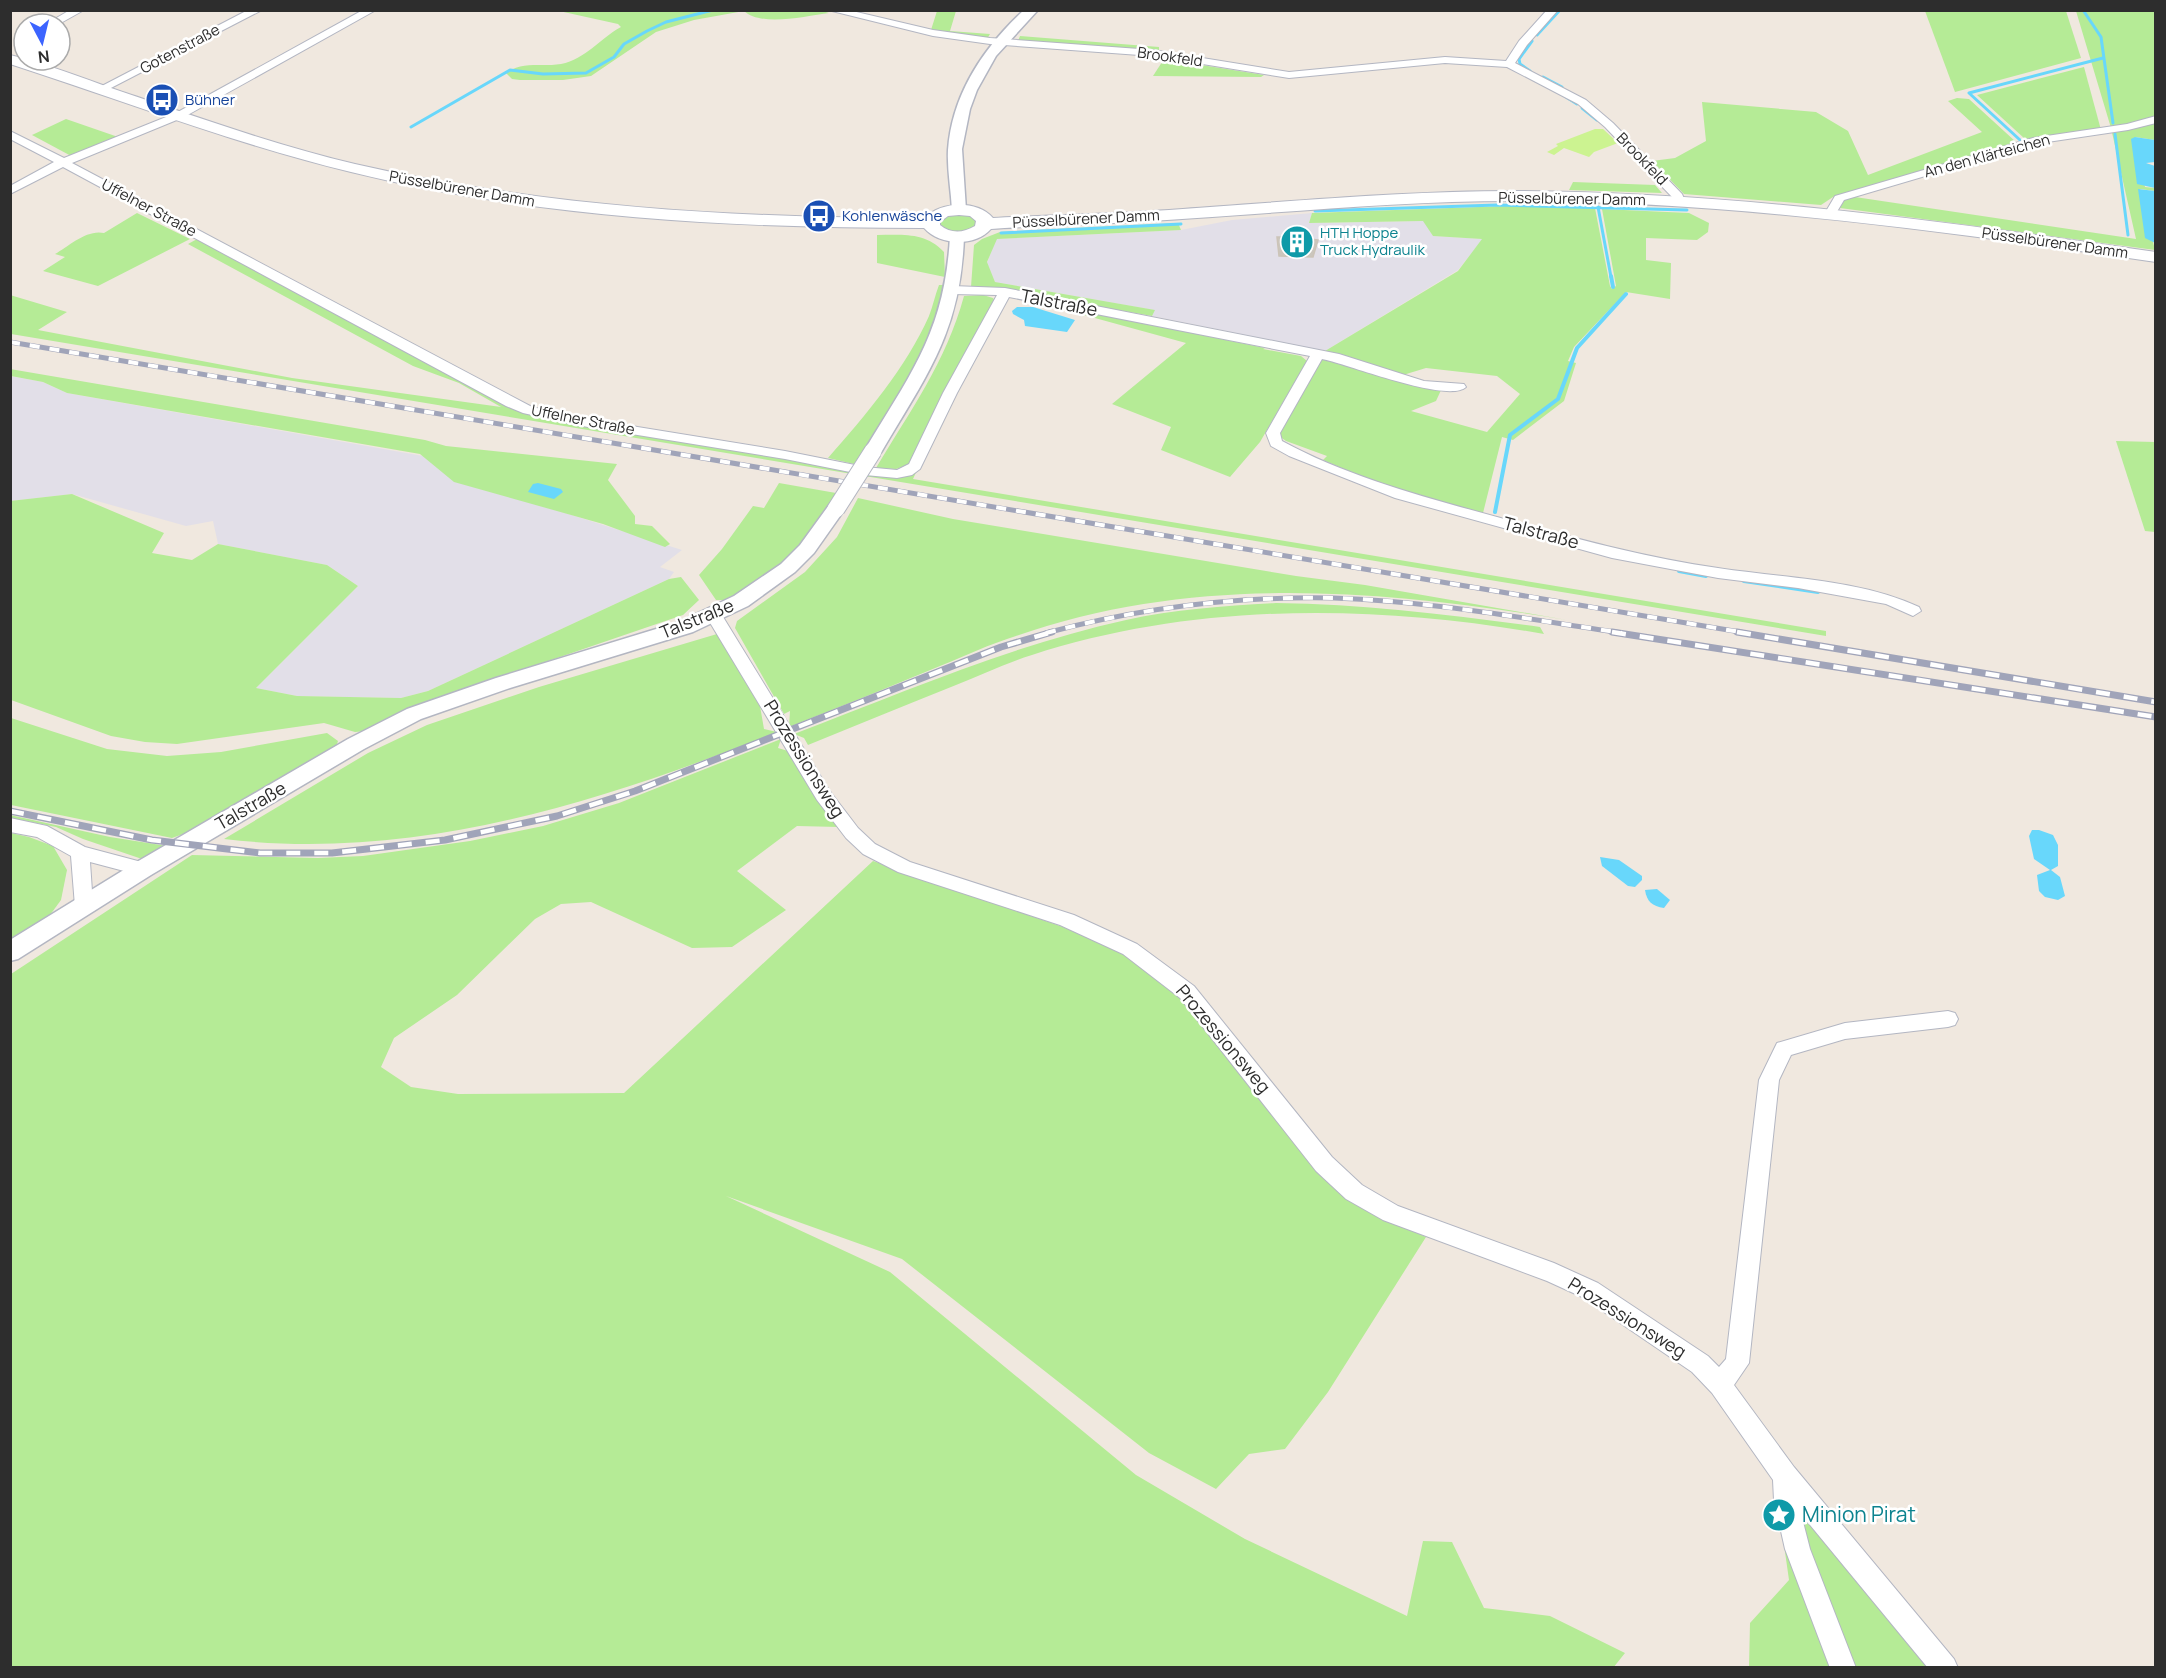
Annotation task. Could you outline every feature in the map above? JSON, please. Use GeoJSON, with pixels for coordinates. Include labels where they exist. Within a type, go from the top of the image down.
{"type":"FeatureCollection","features":[{"type":"Feature","properties":{"kind":"main road","name":"Püsselbürener Damm"},"geometry":{"type":"LineString","coordinates":[[10,59],[351,168],[462,191],[531,201],[717,218],[931,223]]}},
{"type":"Feature","properties":{"kind":"main road","name":"Püsselbürener Damm"},"geometry":{"type":"LineString","coordinates":[[985,224],[1104,219],[1437,198],[1560,196],[1680,201],[1830,213],[2156,257]]}},
{"type":"Feature","properties":{"kind":"main road"},"geometry":{"type":"LineString","coordinates":[[959,210],[981,215],[985,224],[979,231],[957,236],[936,231],[931,223],[937,215],[959,210]]}},
{"type":"Feature","properties":{"kind":"street","name":"Gotenstraße"},"geometry":{"type":"LineString","coordinates":[[103,88],[257,10]]}},
{"type":"Feature","properties":{"kind":"street"},"geometry":{"type":"LineString","coordinates":[[10,191],[48,169],[180,115],[371,10]]}},
{"type":"Feature","properties":{"kind":"street","name":"Brookfeld"},"geometry":{"type":"LineString","coordinates":[[833,10],[933,33],[1000,41],[1153,53],[1289,75],[1445,60],[1509,64],[1582,102],[1609,124],[1678,196],[1680,201]]}},
{"type":"Feature","properties":{"kind":"street"},"geometry":{"type":"LineString","coordinates":[[959,210],[955,150],[960,116],[973,82],[1000,41],[1032,10]]}},
{"type":"Feature","properties":{"kind":"street"},"geometry":{"type":"LineString","coordinates":[[1509,64],[1523,43],[1553,10]]}},
{"type":"Feature","properties":{"kind":"street","name":"An den Klärteichen"},"geometry":{"type":"LineString","coordinates":[[1830,213],[1839,198],[2033,141],[2128,127],[2156,119]]}},
{"type":"Feature","properties":{"kind":"street","name":"Uffelner Straße"},"geometry":{"type":"LineString","coordinates":[[10,134],[356,322],[528,410],[576,421],[785,455],[865,471],[897,474],[906,472],[915,466],[950,393],[1005,292]]}},
{"type":"Feature","properties":{"kind":"street"},"geometry":{"type":"LineString","coordinates":[[952,290],[957,236]]}},
{"type":"Feature","properties":{"kind":"street","name":"Talstraße"},"geometry":{"type":"LineString","coordinates":[[10,952],[143,869],[356,744],[414,714],[503,683],[686,627],[741,602],[788,568],[807,549],[836,509],[873,452],[931,353],[945,320],[952,290],[1005,292],[1339,358],[1422,385],[1459,387]]}},
{"type":"Feature","properties":{"kind":"street","name":"Talstraße"},"geometry":{"type":"LineString","coordinates":[[1318,354],[1273,433],[1276,443],[1294,453],[1400,495],[1612,553],[1718,573],[1798,583],[1890,600],[1913,611]]}},
{"type":"Feature","properties":{"kind":"street","name":"Prozessionsweg"},"geometry":{"type":"LineString","coordinates":[[714,616],[823,795],[852,833],[869,849],[904,867],[1067,920],[1130,949],[1187,992],[1324,1164],[1354,1192],[1391,1213],[1554,1273],[1590,1290],[1700,1364],[1720,1385],[1785,1476],[1945,1668]]}},
{"type":"Feature","properties":{"kind":"street"},"geometry":{"type":"LineString","coordinates":[[10,825],[41,831],[80,852],[143,869]]}},
{"type":"Feature","properties":{"kind":"street"},"geometry":{"type":"LineString","coordinates":[[80,852],[84,906]]}},
{"type":"Feature","properties":{"kind":"street"},"geometry":{"type":"LineString","coordinates":[[1720,1385],[1737,1363],[1769,1080],[1784,1049],[1814,1036],[1849,1029],[1948,1019]]}},
{"type":"Feature","properties":{"kind":"street"},"geometry":{"type":"LineString","coordinates":[[1785,1476],[1791,1525],[1843,1668]]}},
{"type":"Feature","properties":{"kind":"shaded area"},"geometry":{"type":"Polygon","coordinates":[[[1312,213],[1309,223],[1424,221],[1433,236],[1483,239],[1458,270],[1325,351],[1152,316],[1154,310],[995,282],[987,263],[996,239],[1181,230],[1232,220],[1312,213]]]}},
{"type":"Feature","properties":{"kind":"shaded area"},"geometry":{"type":"Polygon","coordinates":[[[10,376],[43,382],[67,393],[440,459],[496,491],[682,550],[660,567],[674,572],[669,579],[428,691],[401,698],[297,696],[256,688],[358,586],[327,565],[218,544],[213,521],[186,526],[72,494],[11,501],[10,376]]]}},
{"type":"Feature","properties":{"kind":"green space"},"geometry":{"type":"Polygon","coordinates":[[[819,10],[829,13],[772,19],[752,16],[744,11],[694,20],[656,32],[591,76],[563,80],[520,80],[512,79],[506,73],[519,67],[561,64],[578,58],[621,27],[618,24],[559,11],[819,10]]]}},
{"type":"Feature","properties":{"kind":"green space"},"geometry":{"type":"Polygon","coordinates":[[[937,11],[956,11],[950,31],[990,34],[987,39],[931,30],[937,11]]]}},
{"type":"Feature","properties":{"kind":"green space"},"geometry":{"type":"Polygon","coordinates":[[[1925,11],[2066,11],[2081,58],[1955,92],[1925,11]]]}},
{"type":"Feature","properties":{"kind":"green space"},"geometry":{"type":"Polygon","coordinates":[[[2076,11],[2155,11],[2155,140],[2135,137],[2145,187],[2155,188],[2155,191],[2140,189],[2155,250],[1840,208],[1842,200],[1855,197],[2136,239],[2111,128],[2076,11]]]}},
{"type":"Feature","properties":{"kind":"green space"},"geometry":{"type":"Polygon","coordinates":[[[1020,36],[1159,47],[1159,52],[1018,41],[1020,36]]]}},
{"type":"Feature","properties":{"kind":"green space"},"geometry":{"type":"Polygon","coordinates":[[[1164,59],[1264,75],[1261,77],[1153,76],[1164,59]]]}},
{"type":"Feature","properties":{"kind":"green space"},"geometry":{"type":"Polygon","coordinates":[[[2084,67],[2101,130],[2025,139],[1977,95],[2084,67]]]}},
{"type":"Feature","properties":{"kind":"green space"},"geometry":{"type":"Polygon","coordinates":[[[1957,98],[1969,99],[2016,142],[1833,197],[1821,205],[1684,194],[1652,161],[1675,158],[1706,141],[1702,102],[1816,112],[1848,131],[1868,175],[1982,132],[1948,101],[1957,98]]]}},
{"type":"Feature","properties":{"kind":"green space"},"geometry":{"type":"Polygon","coordinates":[[[66,119],[121,138],[73,157],[32,135],[66,119]]]}},
{"type":"Feature","properties":{"kind":"green space"},"geometry":{"type":"Polygon","coordinates":[[[1595,129],[1603,129],[1618,143],[1594,152],[1589,157],[1564,148],[1554,155],[1547,152],[1558,146],[1556,144],[1595,129]]]}},
{"type":"Feature","properties":{"kind":"green space"},"geometry":{"type":"Polygon","coordinates":[[[1573,182],[1655,185],[1662,193],[1569,190],[1573,182]]]}},
{"type":"Feature","properties":{"kind":"green space"},"geometry":{"type":"Polygon","coordinates":[[[1506,206],[1595,208],[1612,289],[1616,286],[1602,209],[1689,213],[1709,223],[1708,232],[1697,240],[1646,238],[1646,260],[1671,263],[1670,299],[1626,292],[1574,347],[1568,361],[1576,363],[1564,401],[1513,440],[1502,437],[1483,513],[1398,492],[1323,460],[1327,456],[1286,441],[1276,434],[1321,358],[1442,388],[1436,401],[1411,411],[1487,432],[1520,394],[1497,376],[1426,368],[1403,375],[1325,351],[1458,271],[1482,239],[1433,236],[1423,221],[1309,223],[1312,213],[1506,206]]]}},
{"type":"Feature","properties":{"kind":"green space"},"geometry":{"type":"Polygon","coordinates":[[[137,213],[190,239],[98,286],[43,271],[65,257],[55,254],[72,243],[91,233],[104,233],[137,213]]]}},
{"type":"Feature","properties":{"kind":"green space"},"geometry":{"type":"Polygon","coordinates":[[[953,214],[971,216],[977,221],[977,225],[959,232],[940,227],[940,221],[953,214]]]}},
{"type":"Feature","properties":{"kind":"green space"},"geometry":{"type":"Polygon","coordinates":[[[1178,223],[1181,230],[997,239],[987,262],[995,282],[1155,310],[1152,316],[1010,291],[971,287],[974,245],[1000,232],[1178,223]]]}},
{"type":"Feature","properties":{"kind":"green space"},"geometry":{"type":"Polygon","coordinates":[[[877,235],[913,236],[929,241],[944,252],[945,277],[877,263],[877,235]]]}},
{"type":"Feature","properties":{"kind":"green space"},"geometry":{"type":"Polygon","coordinates":[[[199,238],[496,399],[588,425],[886,476],[918,468],[913,479],[1826,631],[1826,636],[11,334],[10,295],[67,312],[38,330],[292,378],[501,407],[459,383],[413,366],[188,244],[199,238]]]}},
{"type":"Feature","properties":{"kind":"green space"},"geometry":{"type":"Polygon","coordinates":[[[939,285],[946,285],[929,342],[894,404],[854,464],[828,458],[897,373],[920,335],[939,285]]]}},
{"type":"Feature","properties":{"kind":"green space"},"geometry":{"type":"Polygon","coordinates":[[[983,295],[993,298],[996,303],[913,463],[896,469],[876,468],[937,364],[964,296],[983,295]]]}},
{"type":"Feature","properties":{"kind":"green space"},"geometry":{"type":"Polygon","coordinates":[[[1022,298],[1265,348],[1263,349],[1301,356],[1307,361],[1260,442],[1230,477],[1161,450],[1171,427],[1112,404],[1186,343],[1022,298]]]}},
{"type":"Feature","properties":{"kind":"green space"},"geometry":{"type":"Polygon","coordinates":[[[10,369],[425,440],[446,446],[617,464],[608,480],[635,516],[635,524],[652,526],[670,544],[665,547],[603,524],[454,482],[420,454],[67,393],[43,382],[11,376],[10,369]]]}},
{"type":"Feature","properties":{"kind":"green space"},"geometry":{"type":"Polygon","coordinates":[[[2116,441],[2155,442],[2155,532],[2145,531],[2116,441]]]}},
{"type":"Feature","properties":{"kind":"green space"},"geometry":{"type":"Polygon","coordinates":[[[779,483],[836,493],[803,543],[773,573],[730,600],[716,600],[699,575],[722,549],[753,506],[764,508],[779,483]]]}},
{"type":"Feature","properties":{"kind":"green space"},"geometry":{"type":"Polygon","coordinates":[[[72,494],[164,533],[152,553],[192,560],[218,544],[327,565],[358,586],[256,688],[297,696],[401,698],[428,691],[669,579],[681,577],[699,600],[683,615],[414,707],[366,731],[355,732],[324,723],[177,744],[145,742],[111,736],[11,700],[10,501],[72,494]]]}},
{"type":"Feature","properties":{"kind":"green space"},"geometry":{"type":"Polygon","coordinates":[[[858,498],[953,519],[1567,620],[1497,609],[1359,595],[1290,593],[1221,595],[1152,603],[1084,616],[1006,639],[789,727],[790,711],[784,714],[735,628],[737,621],[805,572],[837,537],[858,498]]]}},
{"type":"Feature","properties":{"kind":"green space"},"geometry":{"type":"Polygon","coordinates":[[[1276,603],[1342,605],[1441,614],[1540,627],[1544,634],[1416,617],[1351,613],[1286,613],[1222,617],[1157,625],[1094,638],[1022,658],[808,745],[804,738],[794,734],[1000,656],[1084,630],[1163,613],[1276,603]]]}},
{"type":"Feature","properties":{"kind":"green space"},"geometry":{"type":"Polygon","coordinates":[[[717,634],[760,706],[764,729],[777,732],[711,758],[575,803],[437,834],[366,842],[295,844],[224,839],[368,753],[427,725],[539,687],[717,634]]]}},
{"type":"Feature","properties":{"kind":"green space"},"geometry":{"type":"Polygon","coordinates":[[[11,718],[107,749],[167,756],[221,752],[327,733],[338,741],[336,747],[315,760],[203,825],[172,838],[11,805],[11,718]]]}},
{"type":"Feature","properties":{"kind":"green space"},"geometry":{"type":"Polygon","coordinates":[[[781,739],[778,748],[788,751],[839,827],[797,826],[737,871],[786,910],[732,947],[692,948],[591,902],[561,904],[535,919],[457,995],[394,1038],[381,1067],[411,1087],[458,1094],[624,1093],[873,861],[1063,927],[1124,954],[1181,996],[1349,1199],[1426,1237],[1328,1392],[1285,1449],[1249,1454],[1216,1489],[1149,1453],[902,1259],[726,1196],[890,1272],[1136,1475],[1245,1539],[1407,1616],[1423,1541],[1452,1542],[1484,1608],[1550,1616],[1625,1653],[1613,1668],[11,1668],[11,974],[192,855],[318,858],[363,856],[470,841],[543,826],[619,803],[781,739]]]}},
{"type":"Feature","properties":{"kind":"green space"},"geometry":{"type":"Polygon","coordinates":[[[10,815],[110,837],[167,846],[153,856],[142,859],[83,839],[56,827],[11,818],[10,815]]]}},
{"type":"Feature","properties":{"kind":"green space"},"geometry":{"type":"Polygon","coordinates":[[[11,833],[53,846],[67,870],[61,900],[50,915],[11,938],[11,833]]]}},
{"type":"Feature","properties":{"kind":"green space"},"geometry":{"type":"Polygon","coordinates":[[[1800,1507],[1931,1668],[1749,1668],[1750,1623],[1789,1580],[1781,1524],[1800,1507]]]}},
{"type":"Feature","properties":{"kind":"water"},"geometry":{"type":"Polygon","coordinates":[[[2135,137],[2155,140],[2155,162],[2146,163],[2155,166],[2155,188],[2137,184],[2131,139],[2135,137]]]}},
{"type":"Feature","properties":{"kind":"water"},"geometry":{"type":"Polygon","coordinates":[[[2138,189],[2155,191],[2155,243],[2145,238],[2138,189]]]}},
{"type":"Feature","properties":{"kind":"water"},"geometry":{"type":"Polygon","coordinates":[[[1017,307],[1033,307],[1075,320],[1067,332],[1025,326],[1024,320],[1013,314],[1012,311],[1017,307]]]}},
{"type":"Feature","properties":{"kind":"water"},"geometry":{"type":"Polygon","coordinates":[[[538,483],[561,489],[563,492],[554,499],[528,492],[533,484],[538,483]]]}},
{"type":"Feature","properties":{"kind":"water"},"geometry":{"type":"Polygon","coordinates":[[[2032,830],[2053,835],[2058,845],[2058,866],[2051,870],[2060,877],[2065,896],[2058,900],[2045,897],[2039,891],[2037,875],[2050,870],[2034,859],[2029,836],[2032,830]]]}},
{"type":"Feature","properties":{"kind":"water"},"geometry":{"type":"Polygon","coordinates":[[[1600,857],[1619,860],[1642,876],[1642,880],[1635,887],[1628,886],[1602,866],[1600,857]]]}},
{"type":"Feature","properties":{"kind":"water"},"geometry":{"type":"Polygon","coordinates":[[[1657,889],[1670,900],[1664,908],[1653,905],[1647,898],[1645,890],[1657,889]]]}},
{"type":"Feature","properties":{"kind":"building","name":"HTH Hoppe Truck Hydraulik"},"geometry":{"type":"Polygon","coordinates":[[[1277,237],[1318,240],[1313,257],[1279,256],[1277,237]]]}},
{"type":"Feature","properties":{"kind":"waterway"},"geometry":{"type":"LineString","coordinates":[[411,127],[510,70],[543,74],[586,73],[614,57],[624,44],[647,31],[666,22],[713,10]]}},
{"type":"Feature","properties":{"kind":"waterway"},"geometry":{"type":"LineString","coordinates":[[1537,35],[1560,10]]}},
{"type":"Feature","properties":{"kind":"waterway"},"geometry":{"type":"LineString","coordinates":[[2083,10],[2101,37],[2113,123]]}},
{"type":"Feature","properties":{"kind":"waterway"},"geometry":{"type":"LineString","coordinates":[[1530,71],[1520,64],[1519,59],[1532,41]]}},
{"type":"Feature","properties":{"kind":"waterway"},"geometry":{"type":"LineString","coordinates":[[2020,140],[1969,93],[2103,58]]}},
{"type":"Feature","properties":{"kind":"waterway"},"geometry":{"type":"LineString","coordinates":[[1543,77],[1562,87]]}},
{"type":"Feature","properties":{"kind":"waterway"},"geometry":{"type":"LineString","coordinates":[[1566,97],[1577,104]]}},
{"type":"Feature","properties":{"kind":"waterway"},"geometry":{"type":"LineString","coordinates":[[1582,108],[1597,120]]}},
{"type":"Feature","properties":{"kind":"waterway"},"geometry":{"type":"LineString","coordinates":[[2115,134],[2128,235]]}},
{"type":"Feature","properties":{"kind":"waterway"},"geometry":{"type":"LineString","coordinates":[[1315,211],[1497,205],[1598,208]]}},
{"type":"Feature","properties":{"kind":"waterway"},"geometry":{"type":"LineString","coordinates":[[1598,208],[1687,210]]}},
{"type":"Feature","properties":{"kind":"waterway"},"geometry":{"type":"LineString","coordinates":[[1598,208],[1611,277]]}},
{"type":"Feature","properties":{"kind":"waterway"},"geometry":{"type":"LineString","coordinates":[[1001,233],[1181,224]]}},
{"type":"Feature","properties":{"kind":"waterway"},"geometry":{"type":"LineString","coordinates":[[1611,276],[1613,287]]}},
{"type":"Feature","properties":{"kind":"waterway"},"geometry":{"type":"LineString","coordinates":[[1495,512],[1510,435],[1558,399],[1577,348],[1626,294]]}},
{"type":"Feature","properties":{"kind":"waterway"},"geometry":{"type":"LineString","coordinates":[[1679,571],[1706,576]]}},
{"type":"Feature","properties":{"kind":"waterway"},"geometry":{"type":"LineString","coordinates":[[1744,581],[1818,592]]}},
{"type":"Feature","properties":{"kind":"railway"},"geometry":{"type":"LineString","coordinates":[[10,342],[1746,633]]}},
{"type":"Feature","properties":{"kind":"railway"},"geometry":{"type":"LineString","coordinates":[[1046,633],[1153,610],[1261,599],[1298,598],[1407,603],[1479,611],[1622,633]]}},
{"type":"Feature","properties":{"kind":"railway"},"geometry":{"type":"LineString","coordinates":[[10,811],[152,840],[260,853],[332,853],[445,840],[557,816],[635,791],[1001,647],[1052,632]]}},
{"type":"Feature","properties":{"kind":"railway"},"geometry":{"type":"LineString","coordinates":[[1612,632],[2156,717]]}},
{"type":"Feature","properties":{"kind":"railway"},"geometry":{"type":"LineString","coordinates":[[1737,632],[2156,702]]}},
{"type":"Feature","properties":{"kind":"place","name":"Bühner"},"geometry":{"type":"Point","coordinates":[162,100]}},
{"type":"Feature","properties":{"kind":"place","name":"Kohlenwäsche"},"geometry":{"type":"Point","coordinates":[819,216]}},
{"type":"Feature","properties":{"kind":"place","name":"HTH Hoppe Truck Hydraulik"},"geometry":{"type":"Point","coordinates":[1297,242]}},
{"type":"Feature","properties":{"kind":"place","name":"Minion Pirat"},"geometry":{"type":"Point","coordinates":[1779,1515]}}]}
